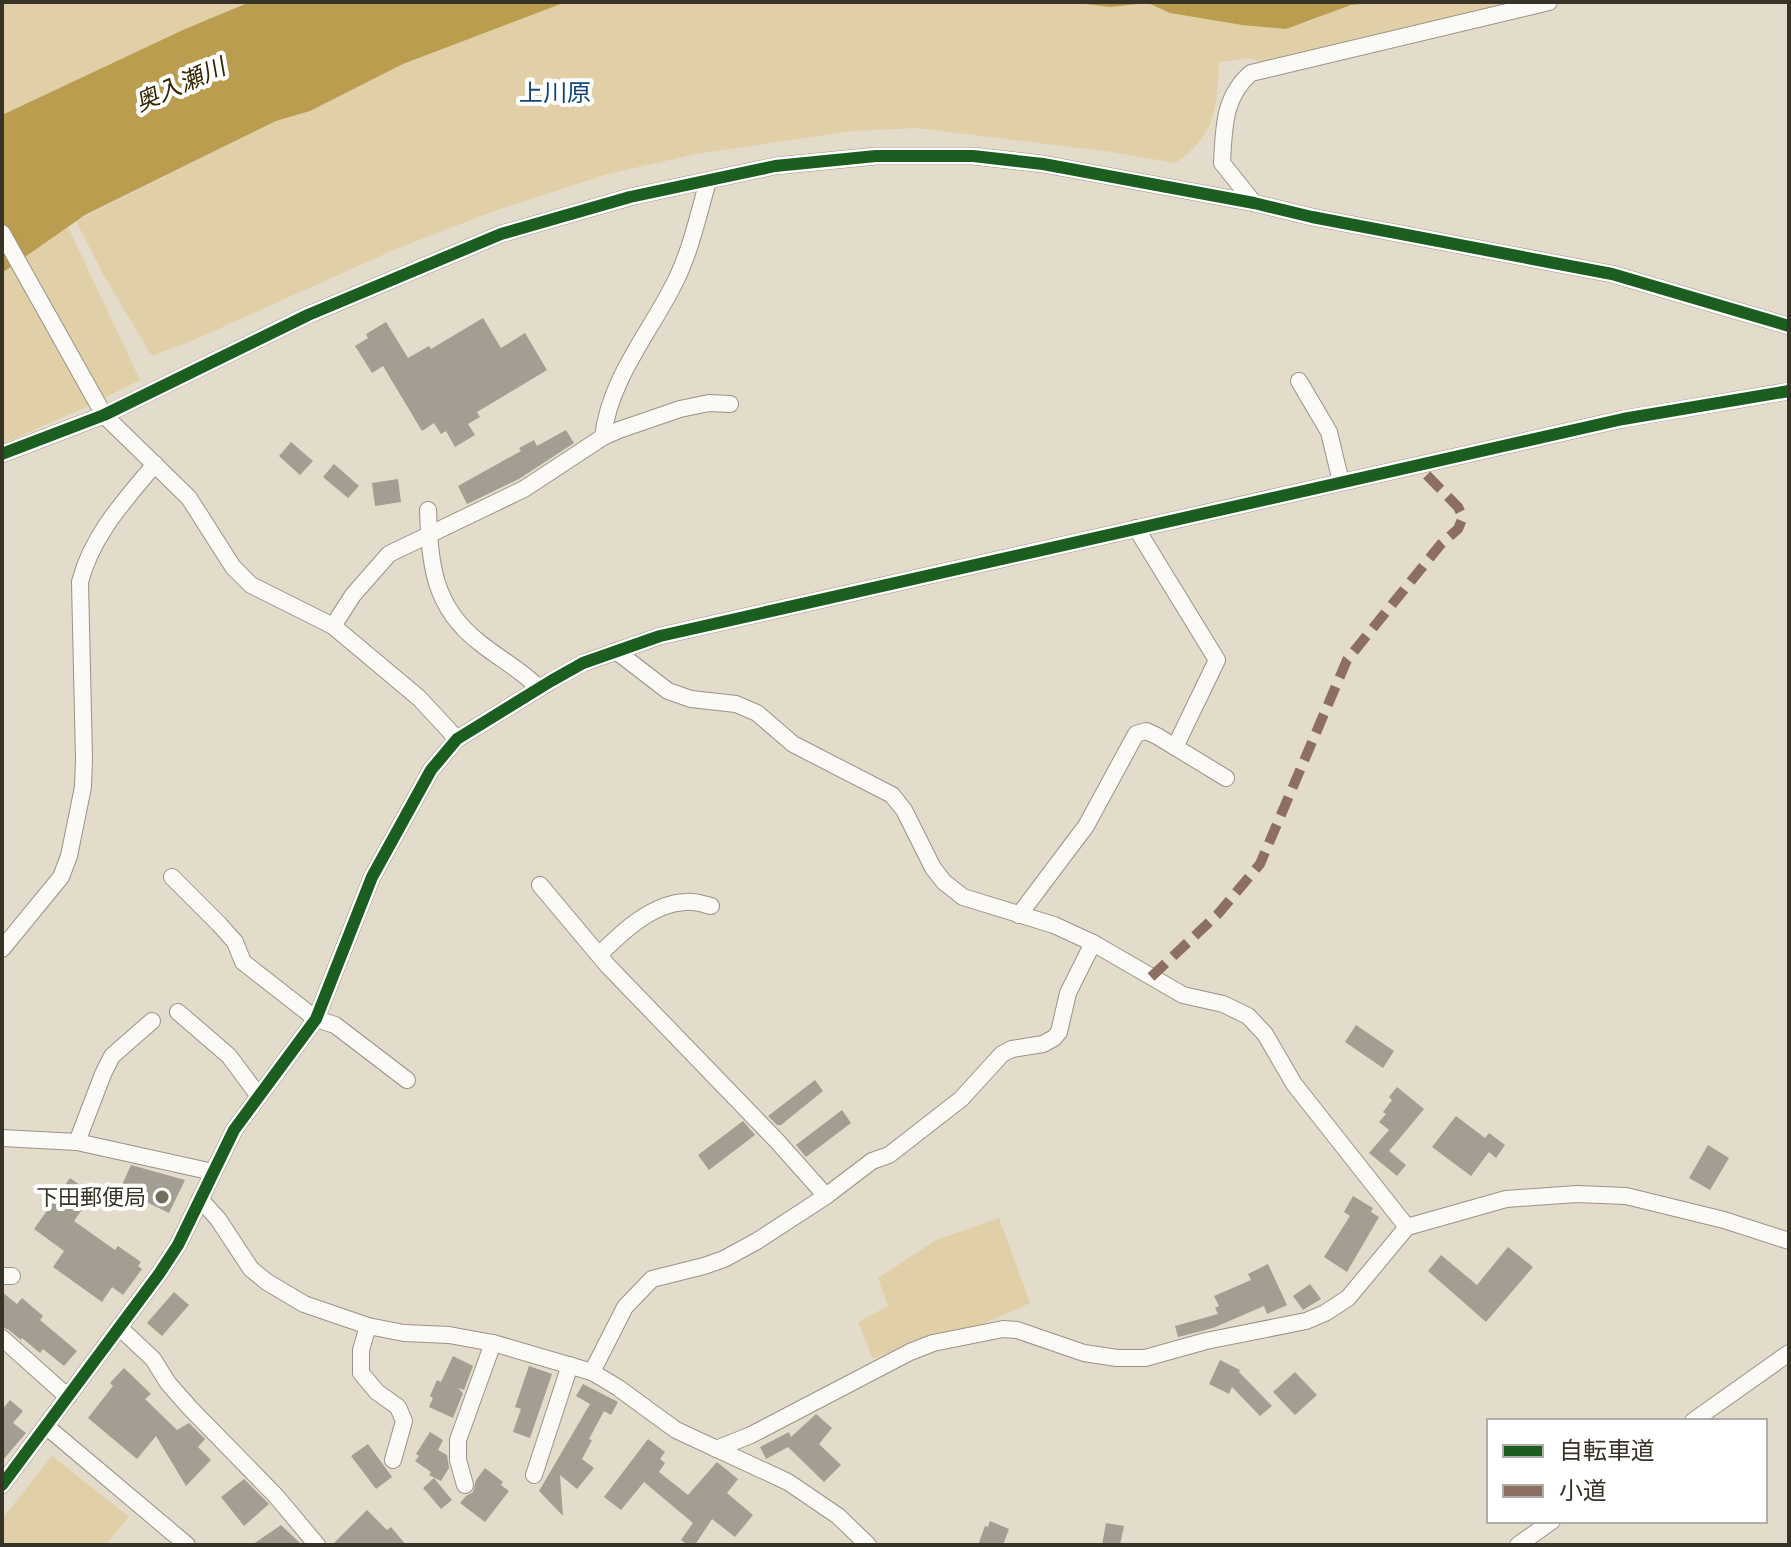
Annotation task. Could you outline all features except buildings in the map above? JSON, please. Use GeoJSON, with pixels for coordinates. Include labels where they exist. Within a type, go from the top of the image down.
{"type":"FeatureCollection","features":[{"type":"Feature","properties":{"kind":"street"},"geometry":{"type":"LineString","coordinates":[[1254,203],[1222,163],[1230,98],[1238,84],[1251,73],[1549,2]]}},
{"type":"Feature","properties":{"kind":"street"},"geometry":{"type":"LineString","coordinates":[[2,454],[308,315],[501,234],[630,197],[775,166],[876,156],[973,156],[1043,164],[1254,203],[1312,217],[1612,274],[1789,326]]}},
{"type":"Feature","properties":{"kind":"street"},"geometry":{"type":"LineString","coordinates":[[603,437],[605,417],[614,392],[675,283],[708,181]]}},
{"type":"Feature","properties":{"kind":"street"},"geometry":{"type":"LineString","coordinates":[[2,233],[102,410],[189,498],[233,567],[251,585],[333,626],[419,698],[457,739]]}},
{"type":"Feature","properties":{"kind":"street"},"geometry":{"type":"LineString","coordinates":[[1299,381],[1329,432],[1341,482]]}},
{"type":"Feature","properties":{"kind":"street"},"geometry":{"type":"LineString","coordinates":[[2,1485],[178,1245],[234,1130],[316,1019],[378,866],[431,770],[457,739],[539,688],[583,663],[660,636],[1623,419],[1789,391]]}},
{"type":"Feature","properties":{"kind":"street"},"geometry":{"type":"LineString","coordinates":[[333,626],[389,554],[524,489],[603,437],[680,409],[709,403],[730,404]]}},
{"type":"Feature","properties":{"kind":"street"},"geometry":{"type":"LineString","coordinates":[[2,949],[61,877],[69,856],[83,787],[80,582],[85,563],[114,514],[155,464]]}},
{"type":"Feature","properties":{"kind":"street"},"geometry":{"type":"LineString","coordinates":[[428,510],[431,569],[449,610],[480,644],[523,672],[539,688]]}},
{"type":"Feature","properties":{"kind":"street"},"geometry":{"type":"LineString","coordinates":[[1136,528],[1217,660],[1175,747]]}},
{"type":"Feature","properties":{"kind":"street"},"geometry":{"type":"LineString","coordinates":[[616,651],[668,691],[691,699],[736,704],[757,713],[793,744],[892,795],[904,810],[933,868],[944,882],[963,897],[1054,925],[1093,943],[1183,995],[1223,1004],[1248,1016],[1265,1034],[1294,1084],[1407,1227]]}},
{"type":"Feature","properties":{"kind":"street"},"geometry":{"type":"LineString","coordinates":[[1019,915],[1086,826],[1136,734],[1146,731],[1226,778]]}},
{"type":"Feature","properties":{"kind":"street"},"geometry":{"type":"LineString","coordinates":[[172,877],[235,942],[243,962],[316,1019],[335,1025],[407,1080]]}},
{"type":"Feature","properties":{"kind":"street"},"geometry":{"type":"LineString","coordinates":[[540,885],[599,955],[826,1196]]}},
{"type":"Feature","properties":{"kind":"street"},"geometry":{"type":"LineString","coordinates":[[599,955],[636,923],[659,909],[686,901],[711,906]]}},
{"type":"Feature","properties":{"kind":"street"},"geometry":{"type":"LineString","coordinates":[[592,1372],[625,1307],[652,1279],[724,1259],[826,1196],[872,1161],[889,1155],[961,1099],[1002,1054],[1012,1049],[1043,1044],[1054,1038],[1059,1032],[1068,993],[1093,943]]}},
{"type":"Feature","properties":{"kind":"street"},"geometry":{"type":"LineString","coordinates":[[178,1012],[229,1056],[258,1095]]}},
{"type":"Feature","properties":{"kind":"street"},"geometry":{"type":"LineString","coordinates":[[77,1142],[112,1056],[152,1021]]}},
{"type":"Feature","properties":{"kind":"street"},"geometry":{"type":"LineString","coordinates":[[2,1138],[77,1142],[213,1172]]}},
{"type":"Feature","properties":{"kind":"street"},"geometry":{"type":"LineString","coordinates":[[716,1449],[764,1429],[910,1352],[960,1337],[1003,1329],[1017,1330],[1084,1353],[1145,1358],[1206,1341],[1306,1321],[1348,1298],[1407,1227],[1506,1199],[1577,1194],[1626,1196],[1724,1220],[1789,1241]]}},
{"type":"Feature","properties":{"kind":"street"},"geometry":{"type":"LineString","coordinates":[[200,1199],[218,1219],[251,1269],[304,1304],[368,1326],[493,1343],[592,1372],[676,1430],[788,1482],[838,1516],[868,1545]]}},
{"type":"Feature","properties":{"kind":"street"},"geometry":{"type":"LineString","coordinates":[[368,1326],[361,1350],[361,1373],[377,1392],[398,1407],[404,1421],[393,1460]]}},
{"type":"Feature","properties":{"kind":"street"},"geometry":{"type":"LineString","coordinates":[[120,1328],[153,1359],[168,1383],[190,1408],[276,1496],[317,1545]]}},
{"type":"Feature","properties":{"kind":"street"},"geometry":{"type":"LineString","coordinates":[[2,1338],[68,1397]]}},
{"type":"Feature","properties":{"kind":"street"},"geometry":{"type":"LineString","coordinates":[[465,1485],[458,1460],[458,1440],[493,1343]]}},
{"type":"Feature","properties":{"kind":"street"},"geometry":{"type":"LineString","coordinates":[[1696,1419],[1789,1353]]}},
{"type":"Feature","properties":{"kind":"street"},"geometry":{"type":"LineString","coordinates":[[534,1475],[570,1365]]}},
{"type":"Feature","properties":{"kind":"street"},"geometry":{"type":"LineString","coordinates":[[47,1427],[187,1545]]}},
{"type":"Feature","properties":{"kind":"street"},"geometry":{"type":"LineString","coordinates":[[1518,1545],[1549,1523]]}},
{"type":"Feature","properties":{"kind":"shaded area"},"geometry":{"type":"Polygon","coordinates":[[[2,2],[250,2],[2,115],[2,2]]]}},
{"type":"Feature","properties":{"kind":"shaded area"},"geometry":{"type":"Polygon","coordinates":[[[566,2],[1068,2],[1110,7],[1148,3],[1170,13],[1242,25],[1309,22],[1351,5],[1381,2],[1517,2],[1262,63],[1251,58],[1219,62],[1212,120],[1199,142],[1175,163],[1112,152],[916,128],[853,131],[696,154],[608,174],[494,211],[396,249],[187,343],[154,355],[150,353],[104,276],[76,221],[276,121],[310,111],[403,64],[566,2]]]}},
{"type":"Feature","properties":{"kind":"shaded area"},"geometry":{"type":"Polygon","coordinates":[[[68,227],[140,380],[2,444],[2,273],[68,227]]]}},
{"type":"Feature","properties":{"kind":"shaded area"},"geometry":{"type":"Polygon","coordinates":[[[999,1218],[1030,1303],[967,1331],[954,1330],[931,1335],[873,1359],[858,1322],[888,1306],[878,1278],[936,1240],[999,1218]]]}},
{"type":"Feature","properties":{"kind":"shaded area"},"geometry":{"type":"Polygon","coordinates":[[[52,1456],[129,1517],[105,1545],[2,1545],[2,1519],[52,1456]]]}},
{"type":"Feature","properties":{"kind":"water","name":"奥入瀬川"},"geometry":{"type":"Polygon","coordinates":[[[250,2],[566,2],[403,64],[310,111],[276,121],[85,215],[2,273],[2,115],[250,2]]]}},
{"type":"Feature","properties":{"kind":"water"},"geometry":{"type":"Polygon","coordinates":[[[1068,2],[1381,2],[1351,5],[1286,29],[1170,13],[1148,3],[1110,7],[1068,2]]]}},
{"type":"Feature","properties":{"kind":"marked path"},"geometry":{"type":"LineString","coordinates":[[1151,977],[1218,914],[1260,864],[1347,660],[1441,544],[1458,529],[1463,517],[1458,507],[1417,465]]}},
{"type":"Feature","properties":{"kind":"cycle path"},"geometry":{"type":"LineString","coordinates":[[2,454],[104,415],[308,315],[501,234],[630,197],[775,166],[876,156],[973,156],[1043,164],[1254,203],[1312,217],[1612,274],[1789,326]]}},
{"type":"Feature","properties":{"kind":"cycle path"},"geometry":{"type":"LineString","coordinates":[[2,1485],[159,1274],[178,1245],[234,1130],[316,1019],[372,877],[431,770],[457,739],[551,681],[583,663],[660,636],[1623,419],[1789,391]]}},
{"type":"Feature","properties":{"kind":"place","name":"下田郵便局"},"geometry":{"type":"Point","coordinates":[162,1197]}},
{"type":"Feature","properties":{"kind":"district","name":"上川原"},"geometry":{"type":"Point","coordinates":[555,93]}}]}
